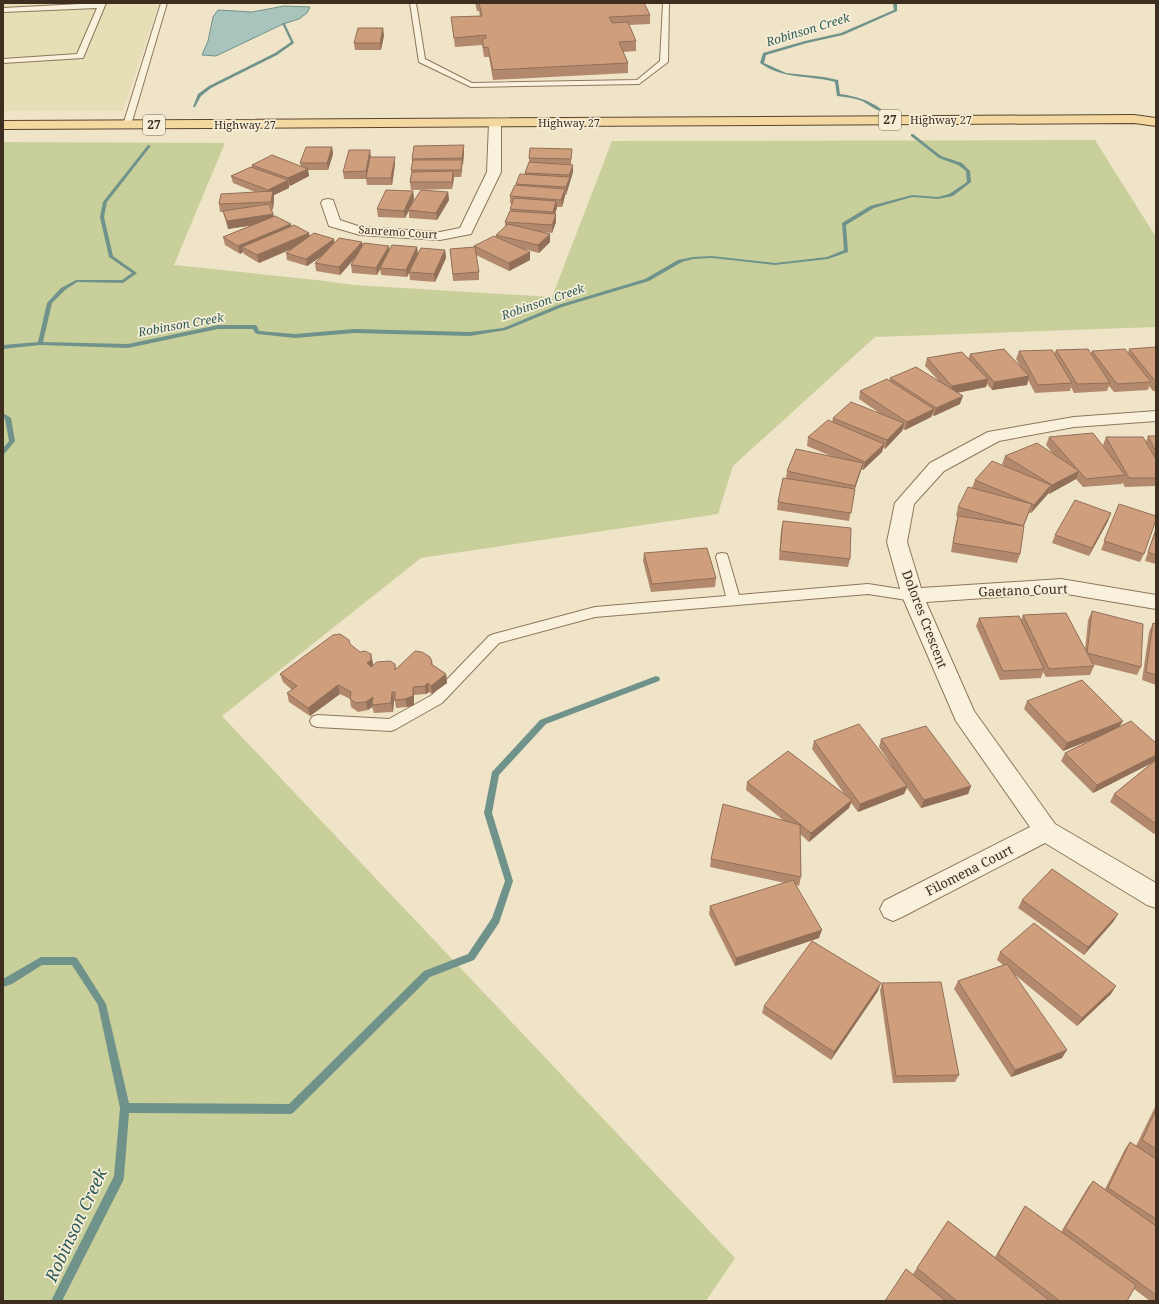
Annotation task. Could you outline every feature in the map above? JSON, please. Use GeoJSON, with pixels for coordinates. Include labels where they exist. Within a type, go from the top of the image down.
{"type":"FeatureCollection","features":[{"type":"Feature","properties":{"kind":"main road","name":"Highway 27"},"geometry":{"type":"LineString","coordinates":[[1134,119],[1156,114]]}},
{"type":"Feature","properties":{"kind":"main road","name":"Highway 27"},"geometry":{"type":"LineString","coordinates":[[3,125],[1134,119],[1156,122]]}},
{"type":"Feature","properties":{"kind":"street","name":"Sanremo Court"},"geometry":{"type":"LineString","coordinates":[[328,204],[334,223],[360,231],[440,236],[466,231],[494,172],[495,123]]}},
{"type":"Feature","properties":{"kind":"street","name":"Dolores Crescent"},"geometry":{"type":"LineString","coordinates":[[1156,416],[1074,422],[994,436],[937,467],[905,503],[897,542],[913,596],[964,715],[1046,831],[1156,897]]}},
{"type":"Feature","properties":{"kind":"street","name":"Gaetano Court"},"geometry":{"type":"LineString","coordinates":[[913,596],[1061,586],[1156,602]]}},
{"type":"Feature","properties":{"kind":"street","name":"Filomena Court"},"geometry":{"type":"LineString","coordinates":[[892,909],[1046,831]]}},
{"type":"Feature","properties":{"kind":"lane"},"geometry":{"type":"LineString","coordinates":[[127,125],[164,3]]}},
{"type":"Feature","properties":{"kind":"lane"},"geometry":{"type":"LineString","coordinates":[[413,3],[422,60],[471,85],[639,82],[664,62],[666,3]]}},
{"type":"Feature","properties":{"kind":"lane"},"geometry":{"type":"LineString","coordinates":[[3,10],[102,4],[80,56],[3,61]]}},
{"type":"Feature","properties":{"kind":"lane"},"geometry":{"type":"LineString","coordinates":[[722,557],[734,601]]}},
{"type":"Feature","properties":{"kind":"lane"},"geometry":{"type":"LineString","coordinates":[[317,722],[391,725],[437,699],[494,639],[595,612],[868,589],[913,596]]}},
{"type":"Feature","properties":{"kind":"shaded area"},"geometry":{"type":"Polygon","coordinates":[[[3,3],[159,3],[123,111],[3,111],[3,3]]]}},
{"type":"Feature","properties":{"kind":"green space"},"geometry":{"type":"Polygon","coordinates":[[[1095,140],[1156,237],[1156,327],[875,337],[733,466],[718,514],[421,558],[222,716],[735,1258],[706,1301],[3,1301],[3,142],[225,143],[174,265],[354,285],[552,297],[612,141],[1095,140]]]}},
{"type":"Feature","properties":{"kind":"water"},"geometry":{"type":"Polygon","coordinates":[[[284,6],[310,7],[307,13],[299,19],[283,24],[216,56],[202,55],[208,41],[213,17],[218,10],[252,12],[284,6]]]}},
{"type":"Feature","properties":{"kind":"building"},"geometry":{"type":"Polygon","coordinates":[[[479,3],[644,3],[650,15],[609,17],[612,23],[628,22],[636,41],[619,42],[628,63],[493,70],[488,47],[484,48],[482,39],[486,38],[486,35],[454,38],[451,17],[482,16],[479,3]]]}},
{"type":"Feature","properties":{"kind":"building"},"geometry":{"type":"Polygon","coordinates":[[[358,28],[383,28],[380,43],[354,43],[358,28]]]}},
{"type":"Feature","properties":{"kind":"building"},"geometry":{"type":"Polygon","coordinates":[[[464,145],[462,158],[412,159],[414,146],[464,145]]]}},
{"type":"Feature","properties":{"kind":"building"},"geometry":{"type":"Polygon","coordinates":[[[306,147],[332,147],[327,163],[300,163],[306,147]]]}},
{"type":"Feature","properties":{"kind":"building"},"geometry":{"type":"Polygon","coordinates":[[[530,148],[572,149],[571,159],[529,158],[530,148]]]}},
{"type":"Feature","properties":{"kind":"building"},"geometry":{"type":"Polygon","coordinates":[[[349,150],[370,150],[366,171],[343,172],[349,150]]]}},
{"type":"Feature","properties":{"kind":"building"},"geometry":{"type":"Polygon","coordinates":[[[272,155],[308,169],[288,178],[252,165],[272,155]]]}},
{"type":"Feature","properties":{"kind":"building"},"geometry":{"type":"Polygon","coordinates":[[[370,157],[395,157],[391,178],[366,178],[370,157]]]}},
{"type":"Feature","properties":{"kind":"building"},"geometry":{"type":"Polygon","coordinates":[[[413,160],[462,160],[461,170],[411,170],[413,160]]]}},
{"type":"Feature","properties":{"kind":"building"},"geometry":{"type":"Polygon","coordinates":[[[529,162],[573,165],[569,175],[525,173],[529,162]]]}},
{"type":"Feature","properties":{"kind":"building"},"geometry":{"type":"Polygon","coordinates":[[[251,167],[288,180],[268,190],[231,176],[251,167]]]}},
{"type":"Feature","properties":{"kind":"building"},"geometry":{"type":"Polygon","coordinates":[[[453,171],[452,182],[410,182],[412,172],[453,171]]]}},
{"type":"Feature","properties":{"kind":"building"},"geometry":{"type":"Polygon","coordinates":[[[520,174],[570,177],[566,187],[516,184],[520,174]]]}},
{"type":"Feature","properties":{"kind":"building"},"geometry":{"type":"Polygon","coordinates":[[[515,185],[565,189],[561,200],[510,196],[515,185]]]}},
{"type":"Feature","properties":{"kind":"building"},"geometry":{"type":"Polygon","coordinates":[[[386,190],[413,191],[404,211],[377,209],[386,190]]]}},
{"type":"Feature","properties":{"kind":"building"},"geometry":{"type":"Polygon","coordinates":[[[421,190],[448,192],[436,213],[408,210],[421,190]]]}},
{"type":"Feature","properties":{"kind":"building"},"geometry":{"type":"Polygon","coordinates":[[[273,191],[271,202],[219,204],[221,194],[273,191]]]}},
{"type":"Feature","properties":{"kind":"building"},"geometry":{"type":"Polygon","coordinates":[[[514,198],[556,201],[553,212],[510,209],[514,198]]]}},
{"type":"Feature","properties":{"kind":"building"},"geometry":{"type":"Polygon","coordinates":[[[269,204],[273,214],[227,221],[223,211],[269,204]]]}},
{"type":"Feature","properties":{"kind":"building"},"geometry":{"type":"Polygon","coordinates":[[[510,211],[556,214],[552,225],[505,222],[510,211]]]}},
{"type":"Feature","properties":{"kind":"building"},"geometry":{"type":"Polygon","coordinates":[[[275,216],[291,224],[238,246],[223,237],[275,216]]]}},
{"type":"Feature","properties":{"kind":"building"},"geometry":{"type":"Polygon","coordinates":[[[508,224],[550,234],[538,245],[496,235],[508,224]]]}},
{"type":"Feature","properties":{"kind":"building"},"geometry":{"type":"Polygon","coordinates":[[[294,225],[309,233],[257,255],[242,247],[294,225]]]}},
{"type":"Feature","properties":{"kind":"building"},"geometry":{"type":"Polygon","coordinates":[[[314,233],[334,239],[306,259],[286,253],[314,233]]]}},
{"type":"Feature","properties":{"kind":"building"},"geometry":{"type":"Polygon","coordinates":[[[494,236],[530,252],[509,263],[474,246],[494,236]]]}},
{"type":"Feature","properties":{"kind":"building"},"geometry":{"type":"Polygon","coordinates":[[[339,238],[362,242],[339,267],[315,263],[339,238]]]}},
{"type":"Feature","properties":{"kind":"building"},"geometry":{"type":"Polygon","coordinates":[[[364,243],[389,246],[376,268],[351,265],[364,243]]]}},
{"type":"Feature","properties":{"kind":"building"},"geometry":{"type":"Polygon","coordinates":[[[392,245],[417,247],[406,270],[380,268],[392,245]]]}},
{"type":"Feature","properties":{"kind":"building"},"geometry":{"type":"Polygon","coordinates":[[[475,247],[479,272],[453,274],[450,249],[475,247]]]}},
{"type":"Feature","properties":{"kind":"building"},"geometry":{"type":"Polygon","coordinates":[[[421,248],[445,250],[434,274],[409,272],[421,248]]]}},
{"type":"Feature","properties":{"kind":"building"},"geometry":{"type":"Polygon","coordinates":[[[1156,347],[1156,382],[1129,349],[1156,347]]]}},
{"type":"Feature","properties":{"kind":"building"},"geometry":{"type":"Polygon","coordinates":[[[1004,349],[1029,376],[994,382],[970,354],[1004,349]]]}},
{"type":"Feature","properties":{"kind":"building"},"geometry":{"type":"Polygon","coordinates":[[[1088,349],[1110,383],[1077,384],[1056,350],[1088,349]]]}},
{"type":"Feature","properties":{"kind":"building"},"geometry":{"type":"Polygon","coordinates":[[[1125,349],[1151,382],[1117,384],[1092,351],[1125,349]]]}},
{"type":"Feature","properties":{"kind":"building"},"geometry":{"type":"Polygon","coordinates":[[[1052,350],[1072,383],[1038,385],[1019,351],[1052,350]]]}},
{"type":"Feature","properties":{"kind":"building"},"geometry":{"type":"Polygon","coordinates":[[[962,352],[988,379],[952,386],[927,358],[962,352]]]}},
{"type":"Feature","properties":{"kind":"building"},"geometry":{"type":"Polygon","coordinates":[[[916,367],[963,396],[936,408],[890,378],[916,367]]]}},
{"type":"Feature","properties":{"kind":"building"},"geometry":{"type":"Polygon","coordinates":[[[887,379],[934,409],[907,422],[860,391],[887,379]]]}},
{"type":"Feature","properties":{"kind":"building"},"geometry":{"type":"Polygon","coordinates":[[[851,402],[904,423],[887,440],[833,418],[851,402]]]}},
{"type":"Feature","properties":{"kind":"building"},"geometry":{"type":"Polygon","coordinates":[[[828,420],[884,444],[865,462],[808,437],[828,420]]]}},
{"type":"Feature","properties":{"kind":"building"},"geometry":{"type":"Polygon","coordinates":[[[1093,433],[1125,475],[1086,479],[1049,437],[1093,433]]]}},
{"type":"Feature","properties":{"kind":"building"},"geometry":{"type":"Polygon","coordinates":[[[1148,436],[1156,436],[1156,452],[1148,436]]]}},
{"type":"Feature","properties":{"kind":"building"},"geometry":{"type":"Polygon","coordinates":[[[1106,437],[1143,437],[1156,459],[1156,478],[1129,478],[1106,437]]]}},
{"type":"Feature","properties":{"kind":"building"},"geometry":{"type":"Polygon","coordinates":[[[1037,443],[1079,471],[1052,485],[1005,456],[1037,443]]]}},
{"type":"Feature","properties":{"kind":"building"},"geometry":{"type":"Polygon","coordinates":[[[796,449],[863,463],[855,486],[787,471],[796,449]]]}},
{"type":"Feature","properties":{"kind":"building"},"geometry":{"type":"Polygon","coordinates":[[[992,461],[1051,485],[1034,505],[975,480],[992,461]]]}},
{"type":"Feature","properties":{"kind":"building"},"geometry":{"type":"Polygon","coordinates":[[[783,478],[855,489],[851,513],[778,502],[783,478]]]}},
{"type":"Feature","properties":{"kind":"building"},"geometry":{"type":"Polygon","coordinates":[[[968,487],[1032,504],[1023,526],[958,507],[968,487]]]}},
{"type":"Feature","properties":{"kind":"building"},"geometry":{"type":"Polygon","coordinates":[[[1075,500],[1111,513],[1092,548],[1055,535],[1075,500]]]}},
{"type":"Feature","properties":{"kind":"building"},"geometry":{"type":"Polygon","coordinates":[[[1119,504],[1156,516],[1156,520],[1144,554],[1104,541],[1119,504]]]}},
{"type":"Feature","properties":{"kind":"building"},"geometry":{"type":"Polygon","coordinates":[[[958,516],[1024,526],[1020,554],[953,543],[958,516]]]}},
{"type":"Feature","properties":{"kind":"building"},"geometry":{"type":"Polygon","coordinates":[[[783,521],[851,528],[850,559],[780,551],[783,521]]]}},
{"type":"Feature","properties":{"kind":"building"},"geometry":{"type":"Polygon","coordinates":[[[1156,530],[1156,555],[1148,552],[1156,530]]]}},
{"type":"Feature","properties":{"kind":"building"},"geometry":{"type":"Polygon","coordinates":[[[707,548],[716,578],[652,584],[644,553],[707,548]]]}},
{"type":"Feature","properties":{"kind":"building"},"geometry":{"type":"Polygon","coordinates":[[[1092,611],[1143,624],[1141,667],[1087,653],[1092,611]]]}},
{"type":"Feature","properties":{"kind":"building"},"geometry":{"type":"Polygon","coordinates":[[[1066,613],[1094,666],[1049,669],[1023,615],[1066,613]]]}},
{"type":"Feature","properties":{"kind":"building"},"geometry":{"type":"Polygon","coordinates":[[[1019,616],[1044,669],[1003,671],[979,618],[1019,616]]]}},
{"type":"Feature","properties":{"kind":"building"},"geometry":{"type":"Polygon","coordinates":[[[1153,623],[1156,624],[1156,675],[1146,672],[1153,623]]]}},
{"type":"Feature","properties":{"kind":"building"},"geometry":{"type":"Polygon","coordinates":[[[340,634],[349,640],[350,644],[360,652],[365,651],[371,654],[371,660],[367,663],[371,667],[377,662],[390,661],[395,664],[395,670],[415,651],[422,652],[430,657],[432,662],[431,664],[446,674],[431,686],[428,683],[425,686],[413,687],[413,696],[395,700],[395,692],[392,692],[391,703],[372,705],[373,697],[366,702],[356,703],[350,699],[351,692],[338,685],[308,708],[287,693],[297,686],[280,674],[333,635],[340,634]]]}},
{"type":"Feature","properties":{"kind":"building"},"geometry":{"type":"Polygon","coordinates":[[[1082,680],[1123,721],[1067,743],[1027,701],[1082,680]]]}},
{"type":"Feature","properties":{"kind":"building"},"geometry":{"type":"Polygon","coordinates":[[[1131,721],[1156,743],[1156,755],[1097,785],[1065,753],[1131,721]]]}},
{"type":"Feature","properties":{"kind":"building"},"geometry":{"type":"Polygon","coordinates":[[[859,724],[907,786],[860,804],[814,741],[859,724]]]}},
{"type":"Feature","properties":{"kind":"building"},"geometry":{"type":"Polygon","coordinates":[[[926,726],[971,786],[924,800],[881,739],[926,726]]]}},
{"type":"Feature","properties":{"kind":"building"},"geometry":{"type":"Polygon","coordinates":[[[788,751],[852,800],[811,833],[747,782],[788,751]]]}},
{"type":"Feature","properties":{"kind":"building"},"geometry":{"type":"Polygon","coordinates":[[[1156,760],[1156,824],[1114,794],[1156,760]]]}},
{"type":"Feature","properties":{"kind":"building"},"geometry":{"type":"Polygon","coordinates":[[[723,804],[800,825],[801,877],[711,859],[723,804]]]}},
{"type":"Feature","properties":{"kind":"building"},"geometry":{"type":"Polygon","coordinates":[[[1052,869],[1118,914],[1088,947],[1022,900],[1052,869]]]}},
{"type":"Feature","properties":{"kind":"building"},"geometry":{"type":"Polygon","coordinates":[[[793,880],[822,930],[736,958],[710,906],[793,880]]]}},
{"type":"Feature","properties":{"kind":"building"},"geometry":{"type":"Polygon","coordinates":[[[1034,923],[1116,986],[1082,1018],[1000,952],[1034,923]]]}},
{"type":"Feature","properties":{"kind":"building"},"geometry":{"type":"Polygon","coordinates":[[[812,941],[881,983],[834,1052],[764,1006],[812,941]]]}},
{"type":"Feature","properties":{"kind":"building"},"geometry":{"type":"Polygon","coordinates":[[[1007,964],[1067,1050],[1015,1070],[958,981],[1007,964]]]}},
{"type":"Feature","properties":{"kind":"building"},"geometry":{"type":"Polygon","coordinates":[[[941,982],[959,1075],[896,1076],[882,983],[941,982]]]}},
{"type":"Feature","properties":{"kind":"building"},"geometry":{"type":"Polygon","coordinates":[[[1156,1110],[1156,1149],[1142,1140],[1156,1110]]]}},
{"type":"Feature","properties":{"kind":"building"},"geometry":{"type":"Polygon","coordinates":[[[1130,1142],[1156,1159],[1156,1219],[1108,1188],[1130,1142]]]}},
{"type":"Feature","properties":{"kind":"building"},"geometry":{"type":"Polygon","coordinates":[[[1093,1181],[1156,1226],[1156,1295],[1065,1228],[1093,1181]]]}},
{"type":"Feature","properties":{"kind":"building"},"geometry":{"type":"Polygon","coordinates":[[[1025,1206],[1136,1285],[1127,1301],[1060,1301],[998,1254],[1025,1206]]]}},
{"type":"Feature","properties":{"kind":"building"},"geometry":{"type":"Polygon","coordinates":[[[948,1221],[1050,1301],[957,1301],[917,1268],[948,1221]]]}},
{"type":"Feature","properties":{"kind":"building"},"geometry":{"type":"Polygon","coordinates":[[[906,1269],[946,1301],[885,1301],[906,1269]]]}},
{"type":"Feature","properties":{"kind":"waterway","name":"Robinson Creek"},"geometry":{"type":"LineString","coordinates":[[880,110],[860,100],[838,95],[837,81],[824,78],[785,74],[762,63],[764,54],[842,34],[896,10],[895,3]]}},
{"type":"Feature","properties":{"kind":"waterway"},"geometry":{"type":"LineString","coordinates":[[194,106],[199,95],[210,87],[276,54],[293,42],[283,24]]}},
{"type":"Feature","properties":{"kind":"waterway","name":"Robinson Creek"},"geometry":{"type":"LineString","coordinates":[[40,343],[128,346],[218,327],[255,327],[257,332],[295,336],[354,331],[470,334],[504,329],[560,306],[647,280],[680,261],[693,258],[712,257],[775,264],[828,258],[846,251],[844,224],[872,207],[912,196],[938,198],[951,195],[969,182],[968,171],[960,164],[940,157],[912,135]]}},
{"type":"Feature","properties":{"kind":"waterway"},"geometry":{"type":"LineString","coordinates":[[40,343],[50,303],[63,289],[76,281],[123,282],[135,273],[111,257],[102,217],[105,202],[149,146]]}},
{"type":"Feature","properties":{"kind":"waterway","name":"Robinson Creek"},"geometry":{"type":"LineString","coordinates":[[3,347],[40,343]]}},
{"type":"Feature","properties":{"kind":"waterway","name":"Robinson Creek"},"geometry":{"type":"LineString","coordinates":[[3,415],[8,418],[12,441],[3,452]]}},
{"type":"Feature","properties":{"kind":"waterway"},"geometry":{"type":"LineString","coordinates":[[125,1108],[291,1109],[427,974],[471,957],[496,920],[509,881],[488,813],[495,774],[543,722],[656,679]]}},
{"type":"Feature","properties":{"kind":"waterway","name":"Robinson Creek"},"geometry":{"type":"LineString","coordinates":[[3,983],[9,981],[41,961],[74,961],[102,1004],[125,1108]]}},
{"type":"Feature","properties":{"kind":"waterway","name":"Robinson Creek"},"geometry":{"type":"LineString","coordinates":[[56,1301],[119,1177],[125,1108]]}}]}
